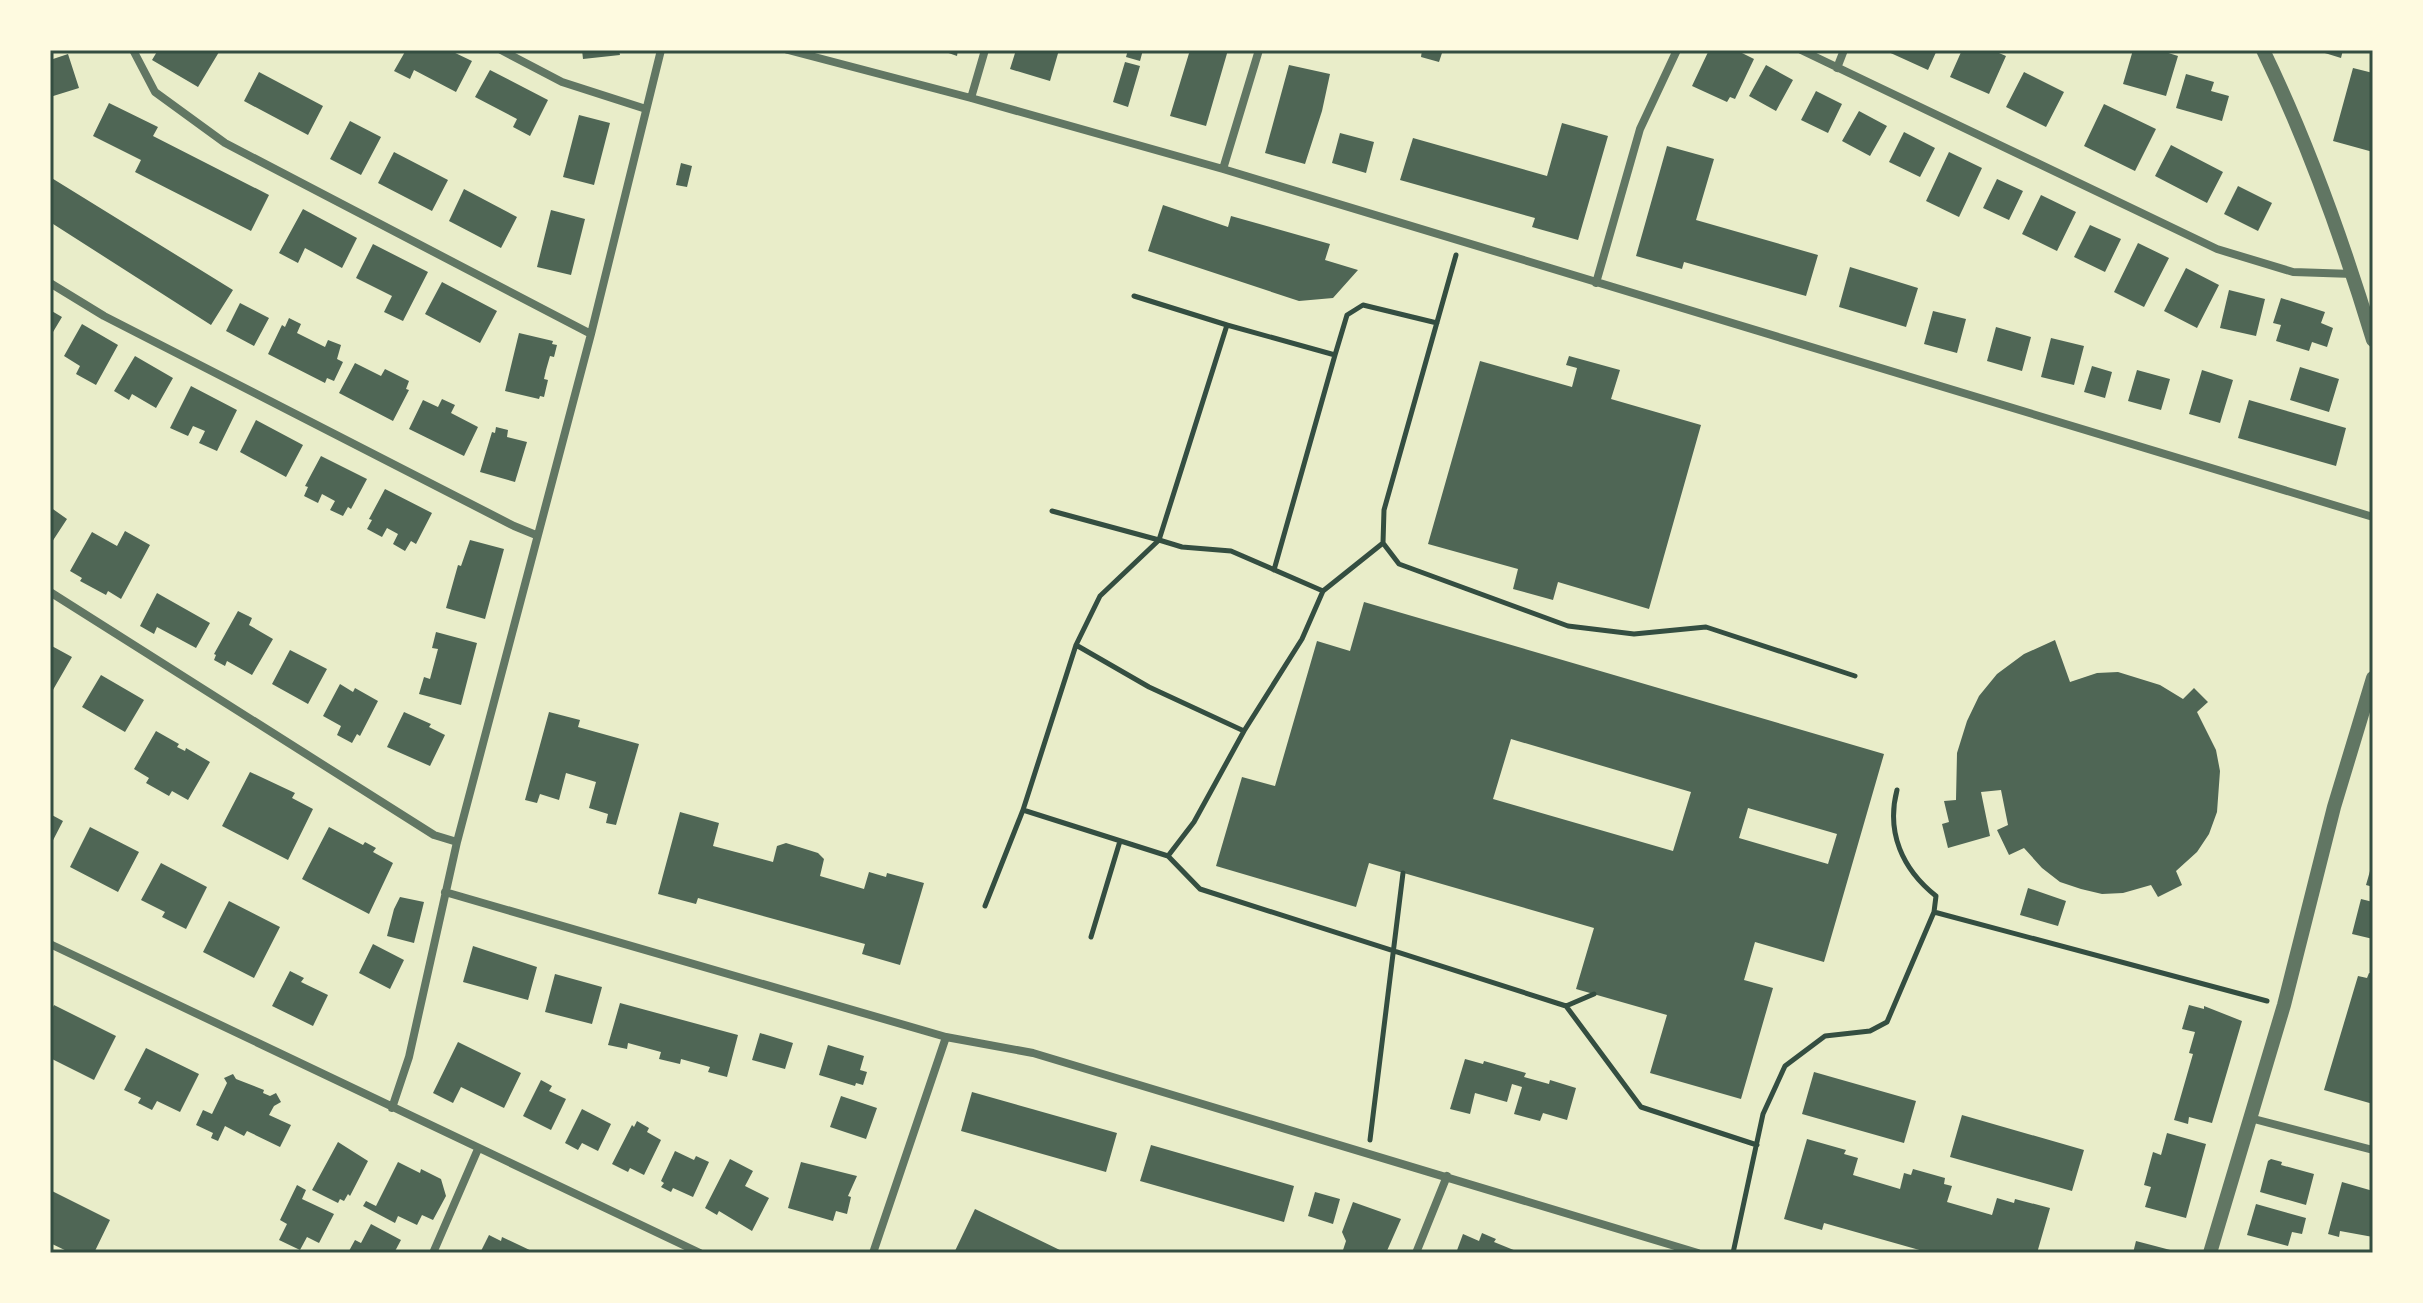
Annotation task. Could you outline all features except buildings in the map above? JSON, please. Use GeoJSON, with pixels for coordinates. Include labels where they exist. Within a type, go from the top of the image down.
{"type":"FeatureCollection","features":[{"type":"Feature","properties":{"kind":"street"},"geometry":{"type":"LineString","coordinates":[[133,50],[155,92],[225,143],[591,334]]}},
{"type":"Feature","properties":{"kind":"street"},"geometry":{"type":"LineString","coordinates":[[501,50],[562,82],[646,109]]}},
{"type":"Feature","properties":{"kind":"street"},"geometry":{"type":"LineString","coordinates":[[392,1108],[409,1057],[457,842],[591,334],[661,50]]}},
{"type":"Feature","properties":{"kind":"street"},"geometry":{"type":"LineString","coordinates":[[788,50],[1223,169],[2373,517]]}},
{"type":"Feature","properties":{"kind":"street"},"geometry":{"type":"LineString","coordinates":[[971,98],[985,50]]}},
{"type":"Feature","properties":{"kind":"street"},"geometry":{"type":"LineString","coordinates":[[1223,169],[1259,50]]}},
{"type":"Feature","properties":{"kind":"street"},"geometry":{"type":"LineString","coordinates":[[1596,283],[1640,129],[1677,50]]}},
{"type":"Feature","properties":{"kind":"street"},"geometry":{"type":"LineString","coordinates":[[1801,50],[2217,249],[2293,272],[2353,274]]}},
{"type":"Feature","properties":{"kind":"street"},"geometry":{"type":"LineString","coordinates":[[1837,68],[1844,50]]}},
{"type":"Feature","properties":{"kind":"street"},"geometry":{"type":"LineString","coordinates":[[2263,50],[2295,117],[2353,274],[2373,340]]}},
{"type":"Feature","properties":{"kind":"street"},"geometry":{"type":"LineString","coordinates":[[50,283],[118,323],[536,535]]}},
{"type":"Feature","properties":{"kind":"street"},"geometry":{"type":"LineString","coordinates":[[50,592],[434,835],[457,842]]}},
{"type":"Feature","properties":{"kind":"street"},"geometry":{"type":"LineString","coordinates":[[2210,1253],[2284,1005],[2334,807],[2373,678]]}},
{"type":"Feature","properties":{"kind":"street"},"geometry":{"type":"LineString","coordinates":[[445,892],[946,1037],[1033,1053],[1698,1253]]}},
{"type":"Feature","properties":{"kind":"street"},"geometry":{"type":"LineString","coordinates":[[50,944],[700,1253]]}},
{"type":"Feature","properties":{"kind":"street"},"geometry":{"type":"LineString","coordinates":[[873,1253],[946,1037]]}},
{"type":"Feature","properties":{"kind":"street"},"geometry":{"type":"LineString","coordinates":[[2250,1118],[2373,1150]]}},
{"type":"Feature","properties":{"kind":"street"},"geometry":{"type":"LineString","coordinates":[[433,1253],[478,1149]]}},
{"type":"Feature","properties":{"kind":"street"},"geometry":{"type":"LineString","coordinates":[[1416,1253],[1447,1176]]}},
{"type":"Feature","properties":{"kind":"path"},"geometry":{"type":"LineString","coordinates":[[1452,271],[1384,510],[1383,543],[1399,564],[1568,626],[1634,634],[1706,627],[1855,676]]}},
{"type":"Feature","properties":{"kind":"path"},"geometry":{"type":"LineString","coordinates":[[1134,296],[1335,355]]}},
{"type":"Feature","properties":{"kind":"path"},"geometry":{"type":"LineString","coordinates":[[1274,570],[1347,315],[1363,305],[1437,323]]}},
{"type":"Feature","properties":{"kind":"path"},"geometry":{"type":"LineString","coordinates":[[985,906],[1023,810],[1076,645],[1100,596],[1159,540],[1227,325]]}},
{"type":"Feature","properties":{"kind":"path"},"geometry":{"type":"LineString","coordinates":[[1052,511],[1182,547],[1231,551],[1323,591]]}},
{"type":"Feature","properties":{"kind":"path"},"geometry":{"type":"LineString","coordinates":[[1168,856],[1194,822],[1244,731],[1302,639],[1323,591],[1383,543]]}},
{"type":"Feature","properties":{"kind":"path"},"geometry":{"type":"LineString","coordinates":[[1076,645],[1149,687],[1244,731]]}},
{"type":"Feature","properties":{"kind":"path"},"geometry":{"type":"LineString","coordinates":[[1733,1253],[1763,1114],[1785,1066],[1825,1036],[1870,1031],[1887,1022],[1934,912],[1936,896],[1921,884],[1897,844],[1892,812],[1897,790]]}},
{"type":"Feature","properties":{"kind":"path"},"geometry":{"type":"LineString","coordinates":[[1023,810],[1168,856],[1200,889],[1566,1006],[1641,1107],[1757,1145]]}},
{"type":"Feature","properties":{"kind":"path"},"geometry":{"type":"LineString","coordinates":[[1091,937],[1120,841]]}},
{"type":"Feature","properties":{"kind":"path"},"geometry":{"type":"LineString","coordinates":[[1368,1152],[1403,873]]}},
{"type":"Feature","properties":{"kind":"path"},"geometry":{"type":"LineString","coordinates":[[1934,912],[2284,1005]]}},
{"type":"Feature","properties":{"kind":"path"},"geometry":{"type":"LineString","coordinates":[[1566,1006],[1594,994]]}}]}
